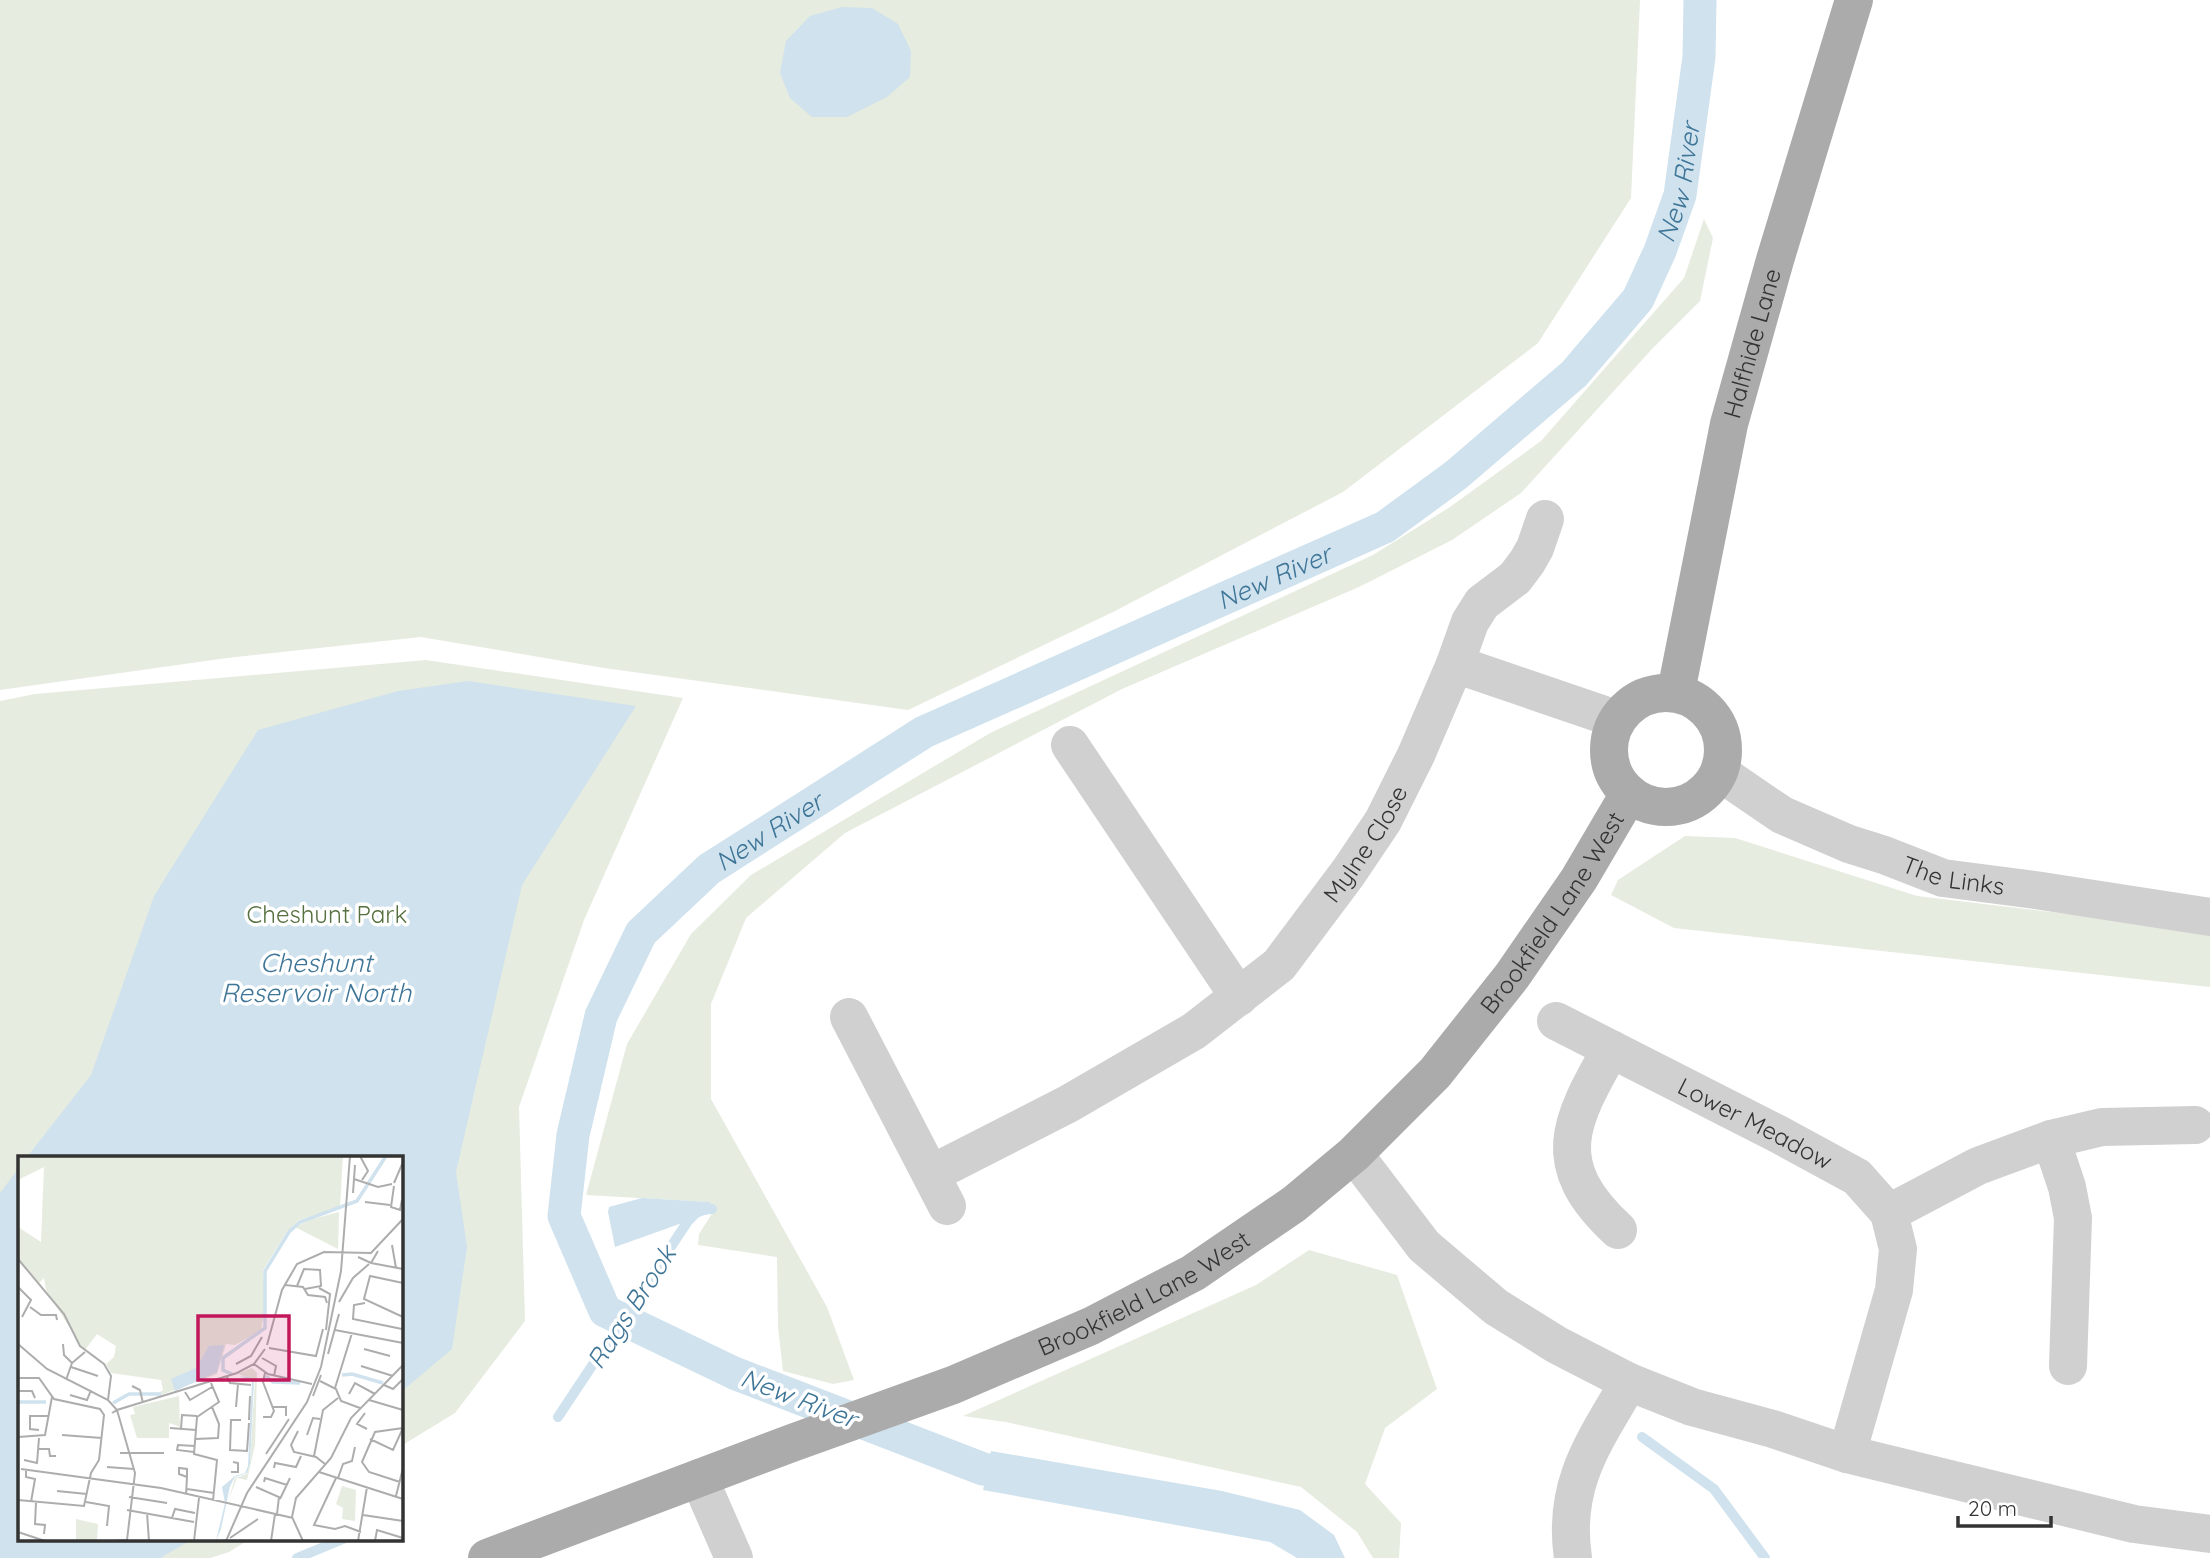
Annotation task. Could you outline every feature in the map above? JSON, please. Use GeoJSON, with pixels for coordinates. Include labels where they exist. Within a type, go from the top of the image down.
{"type":"FeatureCollection","features":[{"type":"Feature","properties":{"kind":"main road","name":"Halfhide Lane"},"geometry":{"type":"LineString","coordinates":[[1676,692],[1728,424],[1854,0]]}},
{"type":"Feature","properties":{"kind":"main road"},"geometry":{"type":"LineString","coordinates":[[1660,692],[1676,692],[1695,700],[1708,710],[1719,727],[1723,741],[1723,761],[1709,789],[1698,798],[1679,806],[1666,807],[1646,804],[1629,794],[1616,779],[1609,760],[1609,740],[1616,719],[1641,697],[1660,692]]}},
{"type":"Feature","properties":{"kind":"main road","name":"Brookfield Lane West"},"geometry":{"type":"LineString","coordinates":[[487,1558],[953,1385],[1091,1326],[1193,1273],[1294,1204],[1354,1154],[1436,1073],[1512,976],[1579,879],[1629,794]]}},
{"type":"Feature","properties":{"kind":"street","name":"Mylne Close"},"geometry":{"type":"LineString","coordinates":[[849,1017],[939,1190],[1068,1104],[1194,1031],[1279,965],[1310,926],[1383,821],[1416,755],[1470,622],[1482,603],[1515,578],[1527,562],[1545,519]]}},
{"type":"Feature","properties":{"kind":"street"},"geometry":{"type":"LineString","coordinates":[[1455,664],[1616,719]]}},
{"type":"Feature","properties":{"kind":"street"},"geometry":{"type":"LineString","coordinates":[[1070,746],[1239,997]]}},
{"type":"Feature","properties":{"kind":"street","name":"The Links"},"geometry":{"type":"LineString","coordinates":[[1719,772],[1782,815],[1849,844],[1943,878],[2210,917]]}},
{"type":"Feature","properties":{"kind":"street","name":"Lower Meadow"},"geometry":{"type":"LineString","coordinates":[[1556,1021],[1778,1133],[1857,1177],[1889,1213],[1898,1249],[1894,1290],[1847,1454]]}},
{"type":"Feature","properties":{"kind":"street"},"geometry":{"type":"LineString","coordinates":[[1611,1049],[1577,1114],[1573,1129],[1573,1160],[1583,1190],[1597,1211],[1618,1230]]}},
{"type":"Feature","properties":{"kind":"street"},"geometry":{"type":"LineString","coordinates":[[1889,1213],[1978,1166],[2051,1139],[2102,1127],[2195,1125]]}},
{"type":"Feature","properties":{"kind":"street"},"geometry":{"type":"LineString","coordinates":[[2051,1139],[2067,1186],[2073,1218],[2068,1366]]}},
{"type":"Feature","properties":{"kind":"street"},"geometry":{"type":"LineString","coordinates":[[1354,1154],[1424,1246],[1496,1307],[1557,1345],[1629,1382],[1692,1407],[1847,1454],[2134,1524],[2210,1534]]}},
{"type":"Feature","properties":{"kind":"street"},"geometry":{"type":"LineString","coordinates":[[1573,1558],[1571,1522],[1576,1480],[1587,1454],[1629,1382]]}},
{"type":"Feature","properties":{"kind":"street"},"geometry":{"type":"LineString","coordinates":[[699,1478],[734,1558]]}},
{"type":"Feature","properties":{"kind":"green space"},"geometry":{"type":"Polygon","coordinates":[[[0,0],[1640,0],[1631,198],[1538,343],[1343,492],[1113,612],[908,710],[604,668],[421,637],[227,658],[0,690],[0,0]]]}},
{"type":"Feature","properties":{"kind":"green space"},"geometry":{"type":"Polygon","coordinates":[[[1704,219],[1713,238],[1700,301],[1652,349],[1521,493],[1452,540],[1359,587],[1122,689],[845,833],[746,918],[711,1004],[711,1099],[827,1307],[854,1380],[833,1384],[783,1371],[778,1327],[777,1257],[698,1245],[699,1234],[713,1212],[710,1202],[586,1195],[627,1044],[691,934],[751,875],[992,732],[1373,555],[1450,507],[1541,441],[1684,278],[1704,219]]]}},
{"type":"Feature","properties":{"kind":"green space","name":"Cheshunt Park"},"geometry":{"type":"Polygon","coordinates":[[[426,660],[683,698],[584,920],[519,1107],[525,1321],[455,1413],[402,1445],[402,1156],[18,1156],[18,1540],[248,1540],[229,1552],[210,1558],[0,1558],[0,701],[35,694],[426,660]]]}},
{"type":"Feature","properties":{"kind":"green space"},"geometry":{"type":"Polygon","coordinates":[[[1685,836],[1735,838],[1917,896],[2210,931],[2210,987],[1674,928],[1611,895],[1618,880],[1685,836]]]}},
{"type":"Feature","properties":{"kind":"green space"},"geometry":{"type":"Polygon","coordinates":[[[1309,1250],[1397,1275],[1437,1389],[1385,1428],[1365,1484],[1401,1523],[1399,1558],[1373,1558],[1357,1532],[1301,1487],[1006,1422],[963,1416],[1256,1285],[1309,1250]]]}},
{"type":"Feature","properties":{"kind":"water"},"geometry":{"type":"Polygon","coordinates":[[[842,7],[872,8],[898,24],[911,51],[910,77],[887,97],[847,117],[812,117],[790,98],[780,73],[786,41],[810,16],[842,7]]]}},
{"type":"Feature","properties":{"kind":"water","name":"Cheshunt Reservoir North"},"geometry":{"type":"Polygon","coordinates":[[[468,681],[636,706],[522,885],[456,1172],[467,1247],[452,1349],[402,1391],[402,1156],[28,1156],[91,1075],[154,896],[258,730],[398,691],[468,681]]]}},
{"type":"Feature","properties":{"kind":"water"},"geometry":{"type":"Polygon","coordinates":[[[18,1169],[18,1540],[191,1540],[160,1558],[0,1558],[0,1193],[18,1169]]]}},
{"type":"Feature","properties":{"kind":"water"},"geometry":{"type":"Polygon","coordinates":[[[642,1198],[710,1202],[713,1212],[615,1247],[609,1207],[642,1198]]]}},
{"type":"Feature","properties":{"kind":"water"},"geometry":{"type":"Polygon","coordinates":[[[991,1451],[1222,1491],[1300,1510],[1334,1535],[1345,1558],[1297,1558],[1270,1542],[983,1490],[991,1451]]]}},
{"type":"Feature","properties":{"kind":"waterway","name":"New River"},"geometry":{"type":"LineString","coordinates":[[1033,1477],[983,1469],[734,1373],[605,1311],[564,1216],[573,1135],[601,1016],[641,933],[709,869],[924,732],[1385,527],[1456,475],[1574,374],[1638,299],[1660,251],[1680,195],[1699,57],[1700,0]]}},
{"type":"Feature","properties":{"kind":"waterway","name":"Rags Brook"},"geometry":{"type":"LineString","coordinates":[[558,1417],[688,1221],[699,1210],[712,1209]]}},
{"type":"Feature","properties":{"kind":"waterway","name":"Rags Brook"},"geometry":{"type":"LineString","coordinates":[[1642,1437],[1714,1489],[1765,1558]]}},
{"type":"Feature","properties":{"kind":"waterway","name":"Rags Brook"},"geometry":{"type":"LineString","coordinates":[[297,1558],[341,1540]]}}]}
